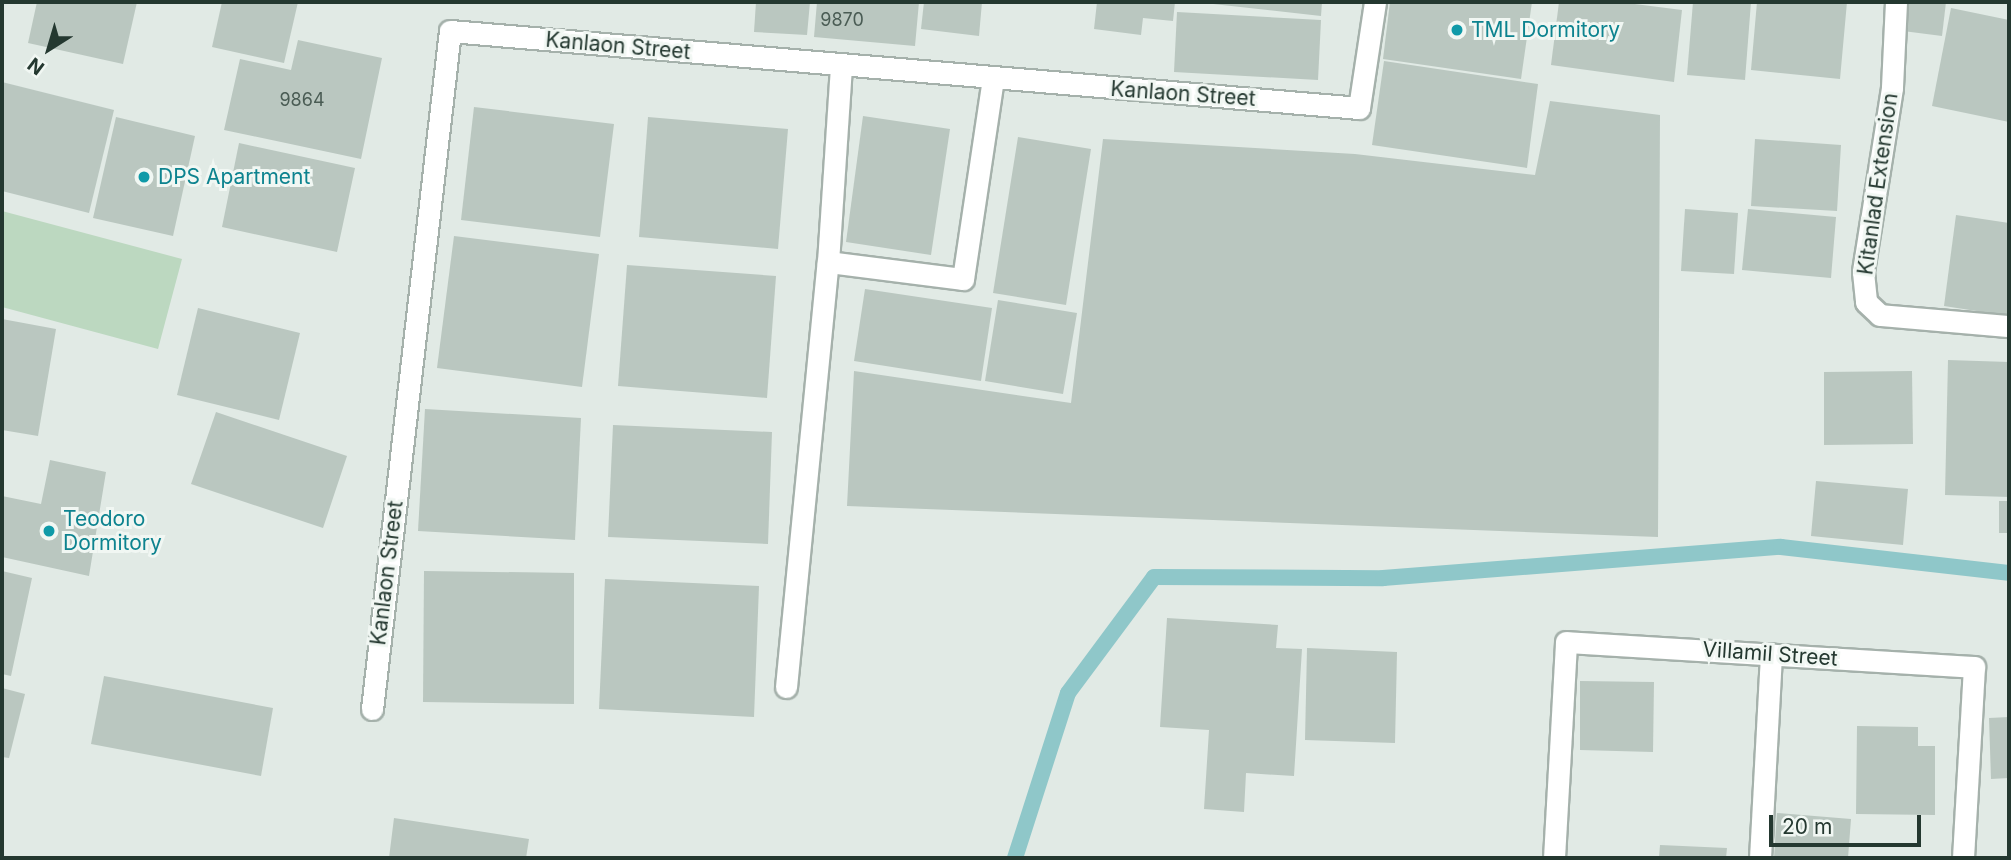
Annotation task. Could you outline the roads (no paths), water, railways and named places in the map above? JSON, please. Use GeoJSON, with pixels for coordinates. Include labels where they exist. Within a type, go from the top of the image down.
{"type":"FeatureCollection","features":[{"type":"Feature","properties":{"kind":"street","name":"Kanlaon Street"},"geometry":{"type":"LineString","coordinates":[[372,709],[450,31],[1359,108],[1375,2]]}},
{"type":"Feature","properties":{"kind":"street","name":"Kitanlad Extension"},"geometry":{"type":"LineString","coordinates":[[1896,2],[1892,88],[1863,272],[1866,302],[1880,314],[2009,327]]}},
{"type":"Feature","properties":{"kind":"street"},"geometry":{"type":"LineString","coordinates":[[786,687],[828,262],[841,66]]}},
{"type":"Feature","properties":{"kind":"street"},"geometry":{"type":"LineString","coordinates":[[828,262],[963,279],[993,79]]}},
{"type":"Feature","properties":{"kind":"street","name":"Villamil Street"},"geometry":{"type":"LineString","coordinates":[[1554,858],[1566,642],[1974,667],[1963,858]]}},
{"type":"Feature","properties":{"kind":"street"},"geometry":{"type":"LineString","coordinates":[[1760,858],[1771,654]]}},
{"type":"Feature","properties":{"kind":"waterway"},"geometry":{"type":"LineString","coordinates":[[1015,858],[1068,693],[1154,577],[1383,578],[1781,547],[2009,573]]}},
{"type":"Feature","properties":{"kind":"place","name":"TML Dormitory"},"geometry":{"type":"Point","coordinates":[1457,30]}},
{"type":"Feature","properties":{"kind":"place","name":"DPS Apartment"},"geometry":{"type":"Point","coordinates":[144,177]}},
{"type":"Feature","properties":{"kind":"place","name":"Teodoro Dormitory"},"geometry":{"type":"Point","coordinates":[49,531]}}]}
